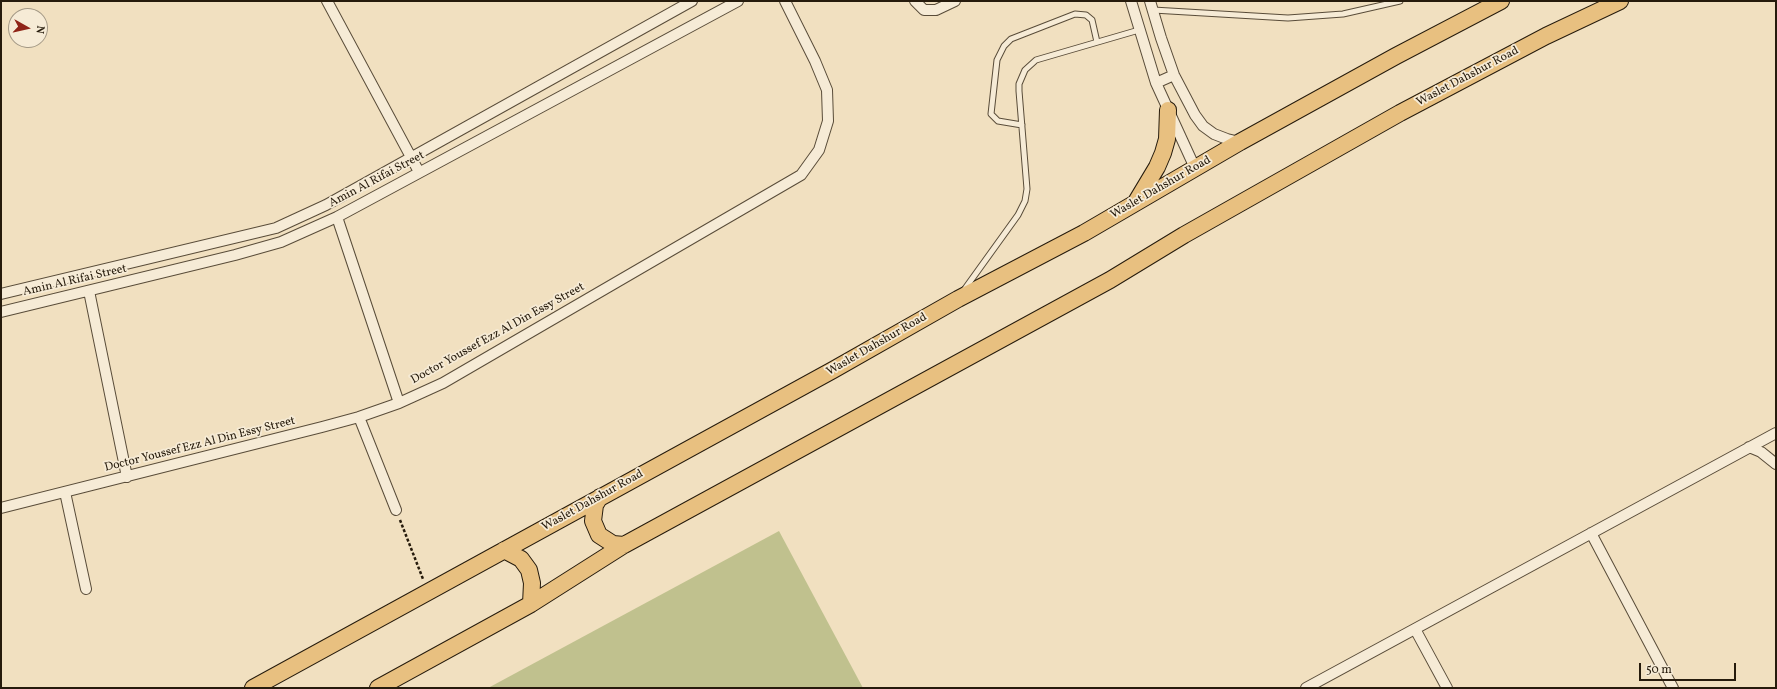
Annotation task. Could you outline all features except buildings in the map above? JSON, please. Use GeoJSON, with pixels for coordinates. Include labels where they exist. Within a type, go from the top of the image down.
{"type":"FeatureCollection","features":[{"type":"Feature","properties":{"kind":"main road","name":"Waslet Dahshur Road"},"geometry":{"type":"LineString","coordinates":[[253,688],[833,370],[958,299],[1084,233],[1240,142],[1396,56],[1501,1]]}},
{"type":"Feature","properties":{"kind":"main road","name":"Waslet Dahshur Road"},"geometry":{"type":"LineString","coordinates":[[378,688],[531,604],[624,545],[1110,280],[1184,235],[1400,113],[1546,36],[1620,1]]}},
{"type":"Feature","properties":{"kind":"main road"},"geometry":{"type":"LineString","coordinates":[[1135,204],[1157,167],[1163,153],[1167,139],[1168,110]]}},
{"type":"Feature","properties":{"kind":"main road"},"geometry":{"type":"LineString","coordinates":[[600,497],[594,505],[592,521],[599,535],[613,544],[624,545]]}},
{"type":"Feature","properties":{"kind":"main road"},"geometry":{"type":"LineString","coordinates":[[504,550],[521,559],[530,570],[532,583],[531,604]]}},
{"type":"Feature","properties":{"kind":"street"},"geometry":{"type":"LineString","coordinates":[[327,1],[419,172]]}},
{"type":"Feature","properties":{"kind":"street","name":"Amin Al Rifai Street"},"geometry":{"type":"LineString","coordinates":[[1,294],[217,244],[276,228],[326,205],[692,1]]}},
{"type":"Feature","properties":{"kind":"street","name":"Amin Al Rifai Street"},"geometry":{"type":"LineString","coordinates":[[1,312],[235,255],[281,242],[338,217],[738,1]]}},
{"type":"Feature","properties":{"kind":"street","name":"Doctor Youssef Ezz Al Din Essy Street"},"geometry":{"type":"LineString","coordinates":[[1,508],[359,417],[399,403],[442,383],[801,175],[819,150],[828,121],[827,90],[815,61],[785,1]]}},
{"type":"Feature","properties":{"kind":"street"},"geometry":{"type":"LineString","coordinates":[[915,1],[924,10],[936,10],[955,1]]}},
{"type":"Feature","properties":{"kind":"street"},"geometry":{"type":"LineString","coordinates":[[1131,1],[1156,83],[1195,168]]}},
{"type":"Feature","properties":{"kind":"street"},"geometry":{"type":"LineString","coordinates":[[1152,6],[1174,75],[1195,115],[1203,126],[1214,134],[1240,142]]}},
{"type":"Feature","properties":{"kind":"street"},"geometry":{"type":"LineString","coordinates":[[1156,83],[1174,75]]}},
{"type":"Feature","properties":{"kind":"street"},"geometry":{"type":"LineString","coordinates":[[338,217],[399,403]]}},
{"type":"Feature","properties":{"kind":"street"},"geometry":{"type":"LineString","coordinates":[[276,228],[281,242]]}},
{"type":"Feature","properties":{"kind":"street"},"geometry":{"type":"LineString","coordinates":[[89,291],[127,477]]}},
{"type":"Feature","properties":{"kind":"street"},"geometry":{"type":"LineString","coordinates":[[359,417],[396,510]]}},
{"type":"Feature","properties":{"kind":"street"},"geometry":{"type":"LineString","coordinates":[[1306,688],[1776,433]]}},
{"type":"Feature","properties":{"kind":"street"},"geometry":{"type":"LineString","coordinates":[[1749,447],[1761,452],[1776,464]]}},
{"type":"Feature","properties":{"kind":"street"},"geometry":{"type":"LineString","coordinates":[[65,492],[86,589]]}},
{"type":"Feature","properties":{"kind":"street"},"geometry":{"type":"LineString","coordinates":[[1591,533],[1673,688]]}},
{"type":"Feature","properties":{"kind":"street"},"geometry":{"type":"LineString","coordinates":[[1415,629],[1447,688]]}},
{"type":"Feature","properties":{"kind":"lane"},"geometry":{"type":"LineString","coordinates":[[1152,6],[1288,18],[1344,14],[1400,1]]}},
{"type":"Feature","properties":{"kind":"lane"},"geometry":{"type":"LineString","coordinates":[[1022,125],[998,121],[991,114],[997,60],[1004,46],[1011,39],[1075,14],[1086,15],[1092,20],[1097,42]]}},
{"type":"Feature","properties":{"kind":"lane"},"geometry":{"type":"LineString","coordinates":[[958,299],[1018,215],[1025,201],[1027,189],[1019,84],[1025,70],[1036,60],[1139,30]]}},
{"type":"Feature","properties":{"kind":"path"},"geometry":{"type":"LineString","coordinates":[[396,510],[428,591]]}},
{"type":"Feature","properties":{"kind":"green space"},"geometry":{"type":"Polygon","coordinates":[[[779,531],[863,688],[488,688],[779,531]]]}}]}
